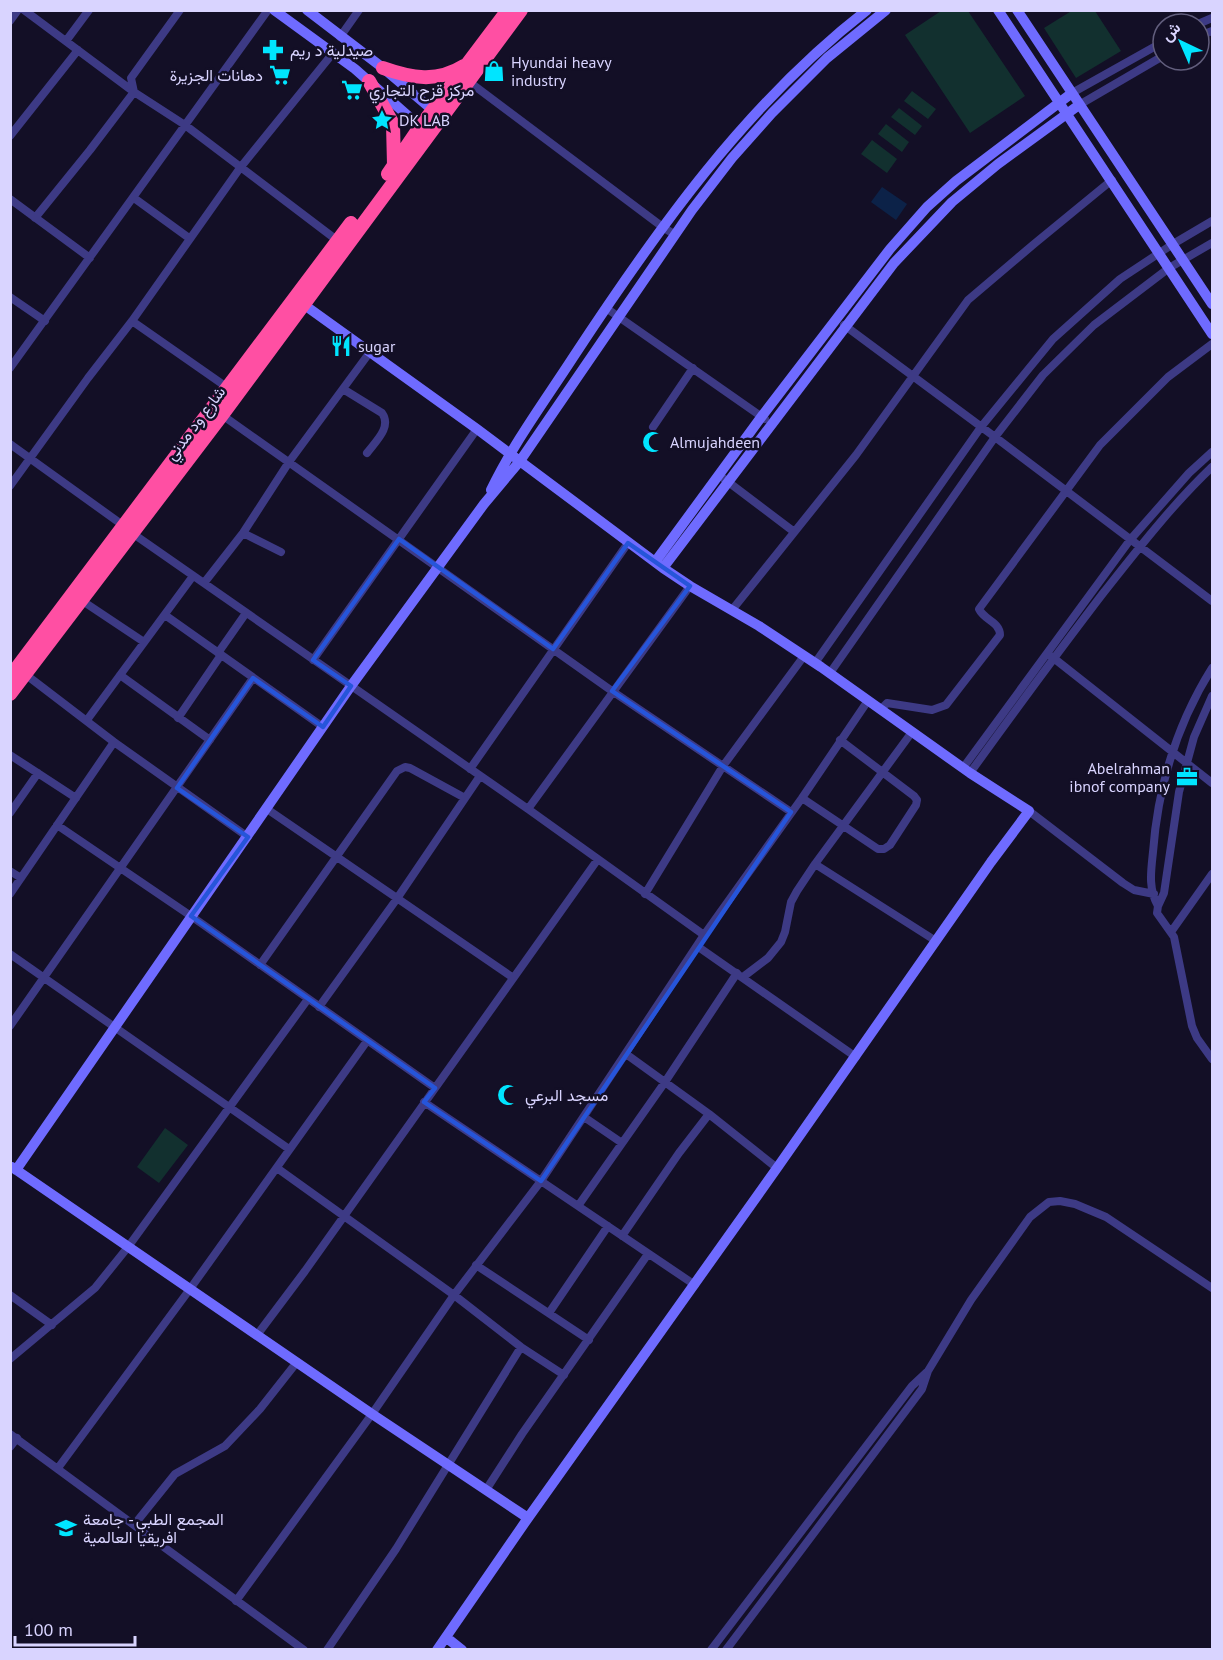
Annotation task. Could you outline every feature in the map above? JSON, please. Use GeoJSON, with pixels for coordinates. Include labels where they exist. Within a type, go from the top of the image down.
{"type":"FeatureCollection","features":[{"type":"Feature","properties":{"kind":"highway"},"geometry":{"type":"LineString","coordinates":[[437,114],[468,63],[508,10]]}},
{"type":"Feature","properties":{"kind":"highway"},"geometry":{"type":"LineString","coordinates":[[398,167],[437,114],[468,81],[521,10]]}},
{"type":"Feature","properties":{"kind":"highway"},"geometry":{"type":"LineString","coordinates":[[383,68],[405,76],[425,78],[449,73],[468,63]]}},
{"type":"Feature","properties":{"kind":"highway"},"geometry":{"type":"LineString","coordinates":[[369,81],[393,124],[398,167]]}},
{"type":"Feature","properties":{"kind":"highway","name":"شارع ود مدني"},"geometry":{"type":"LineString","coordinates":[[10,694],[81,600],[228,388],[360,211],[398,167]]}},
{"type":"Feature","properties":{"kind":"highway","name":"شارع ود مدني"},"geometry":{"type":"LineString","coordinates":[[10,677],[222,415],[398,167]]}},
{"type":"Feature","properties":{"kind":"street"},"geometry":{"type":"LineString","coordinates":[[10,21],[18,10]]}},
{"type":"Feature","properties":{"kind":"street"},"geometry":{"type":"LineString","coordinates":[[24,10],[134,92],[185,125],[338,241]]}},
{"type":"Feature","properties":{"kind":"street"},"geometry":{"type":"LineString","coordinates":[[66,42],[88,10]]}},
{"type":"Feature","properties":{"kind":"street"},"geometry":{"type":"LineString","coordinates":[[35,218],[134,92],[131,78],[180,10]]}},
{"type":"Feature","properties":{"kind":"street"},"geometry":{"type":"LineString","coordinates":[[10,368],[268,10]]}},
{"type":"Feature","properties":{"kind":"street"},"geometry":{"type":"LineString","coordinates":[[274,10],[355,69],[424,131]]}},
{"type":"Feature","properties":{"kind":"street"},"geometry":{"type":"LineString","coordinates":[[307,10],[383,68],[437,114]]}},
{"type":"Feature","properties":{"kind":"street"},"geometry":{"type":"LineString","coordinates":[[340,37],[359,10]]}},
{"type":"Feature","properties":{"kind":"street"},"geometry":{"type":"LineString","coordinates":[[515,458],[606,308],[704,173],[749,120],[805,62],[867,10]]}},
{"type":"Feature","properties":{"kind":"street"},"geometry":{"type":"LineString","coordinates":[[528,1518],[128,1247],[12,1172],[248,837],[351,686],[439,567],[674,234],[732,158],[771,113],[828,58],[886,10]]}},
{"type":"Feature","properties":{"kind":"street"},"geometry":{"type":"LineString","coordinates":[[998,10],[1212,334]]}},
{"type":"Feature","properties":{"kind":"street"},"geometry":{"type":"LineString","coordinates":[[1017,10],[1212,304]]}},
{"type":"Feature","properties":{"kind":"street"},"geometry":{"type":"LineString","coordinates":[[10,486],[132,321],[240,168],[337,56],[351,44]]}},
{"type":"Feature","properties":{"kind":"street"},"geometry":{"type":"LineString","coordinates":[[659,565],[719,475],[835,318],[890,249],[943,192],[1058,102],[1151,49]]}},
{"type":"Feature","properties":{"kind":"street"},"geometry":{"type":"LineString","coordinates":[[10,136],[78,50]]}},
{"type":"Feature","properties":{"kind":"street"},"geometry":{"type":"LineString","coordinates":[[355,69],[365,54]]}},
{"type":"Feature","properties":{"kind":"street"},"geometry":{"type":"LineString","coordinates":[[659,565],[729,483],[894,263],[943,210],[998,164],[1066,113],[1151,63]]}},
{"type":"Feature","properties":{"kind":"street"},"geometry":{"type":"LineString","coordinates":[[468,81],[674,234]]}},
{"type":"Feature","properties":{"kind":"street"},"geometry":{"type":"LineString","coordinates":[[732,610],[856,455],[968,300],[1112,180]]}},
{"type":"Feature","properties":{"kind":"street"},"geometry":{"type":"LineString","coordinates":[[134,198],[189,238]]}},
{"type":"Feature","properties":{"kind":"street"},"geometry":{"type":"LineString","coordinates":[[10,199],[90,258]]}},
{"type":"Feature","properties":{"kind":"street"},"geometry":{"type":"LineString","coordinates":[[815,663],[981,427],[1053,339],[1120,279],[1212,221]]}},
{"type":"Feature","properties":{"kind":"street"},"geometry":{"type":"LineString","coordinates":[[830,673],[995,437],[1043,375],[1094,325],[1168,268],[1212,243]]}},
{"type":"Feature","properties":{"kind":"street"},"geometry":{"type":"LineString","coordinates":[[10,297],[45,321]]}},
{"type":"Feature","properties":{"kind":"street"},"geometry":{"type":"LineString","coordinates":[[303,303],[659,565],[830,673],[867,702],[1029,811],[1123,883],[1134,890],[1151,894],[1164,893]]}},
{"type":"Feature","properties":{"kind":"street"},"geometry":{"type":"LineString","coordinates":[[606,308],[772,425]]}},
{"type":"Feature","properties":{"kind":"street"},"geometry":{"type":"LineString","coordinates":[[835,318],[1212,601]]}},
{"type":"Feature","properties":{"kind":"street"},"geometry":{"type":"LineString","coordinates":[[132,321],[228,388]]}},
{"type":"Feature","properties":{"kind":"street"},"geometry":{"type":"LineString","coordinates":[[880,710],[887,703],[932,710],[946,705],[1000,635],[998,626],[981,613],[979,609],[981,603],[1090,457],[1131,412],[1177,369],[1212,344]]}},
{"type":"Feature","properties":{"kind":"street"},"geometry":{"type":"LineString","coordinates":[[204,583],[243,533],[289,462],[370,352]]}},
{"type":"Feature","properties":{"kind":"street"},"geometry":{"type":"LineString","coordinates":[[653,427],[693,368]]}},
{"type":"Feature","properties":{"kind":"street"},"geometry":{"type":"LineString","coordinates":[[343,389],[382,413],[386,418],[386,426],[368,453]]}},
{"type":"Feature","properties":{"kind":"street"},"geometry":{"type":"LineString","coordinates":[[222,415],[612,691],[791,812]]}},
{"type":"Feature","properties":{"kind":"street"},"geometry":{"type":"LineString","coordinates":[[313,660],[477,429]]}},
{"type":"Feature","properties":{"kind":"street"},"geometry":{"type":"LineString","coordinates":[[10,444],[193,576],[528,809],[704,935]]}},
{"type":"Feature","properties":{"kind":"street"},"geometry":{"type":"LineString","coordinates":[[967,771],[1130,540],[1189,473],[1212,452]]}},
{"type":"Feature","properties":{"kind":"street"},"geometry":{"type":"LineString","coordinates":[[1050,655],[1140,546],[1190,488],[1212,467]]}},
{"type":"Feature","properties":{"kind":"street"},"geometry":{"type":"LineString","coordinates":[[719,475],[793,531]]}},
{"type":"Feature","properties":{"kind":"street"},"geometry":{"type":"LineString","coordinates":[[243,533],[281,552]]}},
{"type":"Feature","properties":{"kind":"street"},"geometry":{"type":"LineString","coordinates":[[470,770],[628,543]]}},
{"type":"Feature","properties":{"kind":"street"},"geometry":{"type":"LineString","coordinates":[[87,720],[193,576]]}},
{"type":"Feature","properties":{"kind":"street"},"geometry":{"type":"LineString","coordinates":[[528,809],[690,586]]}},
{"type":"Feature","properties":{"kind":"street"},"geometry":{"type":"LineString","coordinates":[[81,600],[144,642]]}},
{"type":"Feature","properties":{"kind":"street"},"geometry":{"type":"LineString","coordinates":[[178,718],[246,613]]}},
{"type":"Feature","properties":{"kind":"street"},"geometry":{"type":"LineString","coordinates":[[165,615],[323,727]]}},
{"type":"Feature","properties":{"kind":"street"},"geometry":{"type":"LineString","coordinates":[[1050,655],[1212,783]]}},
{"type":"Feature","properties":{"kind":"street"},"geometry":{"type":"LineString","coordinates":[[645,894],[723,766],[804,656]]}},
{"type":"Feature","properties":{"kind":"street"},"geometry":{"type":"LineString","coordinates":[[1158,906],[1151,894],[1156,814],[1172,752],[1196,696],[1212,668]]}},
{"type":"Feature","properties":{"kind":"street"},"geometry":{"type":"LineString","coordinates":[[25,674],[114,742],[248,837]]}},
{"type":"Feature","properties":{"kind":"street"},"geometry":{"type":"LineString","coordinates":[[120,675],[210,740]]}},
{"type":"Feature","properties":{"kind":"street"},"geometry":{"type":"LineString","coordinates":[[10,1026],[253,678]]}},
{"type":"Feature","properties":{"kind":"street"},"geometry":{"type":"LineString","coordinates":[[1212,696],[1194,737],[1186,763],[1177,804],[1164,893],[1158,906],[1158,916],[1171,932],[1175,942],[1191,1026],[1212,1059]]}},
{"type":"Feature","properties":{"kind":"street"},"geometry":{"type":"LineString","coordinates":[[236,1601],[372,1414],[454,1295],[541,1181],[704,935],[867,702]]}},
{"type":"Feature","properties":{"kind":"street"},"geometry":{"type":"LineString","coordinates":[[578,1206],[740,975],[768,958],[781,942],[791,902],[814,864],[912,732]]}},
{"type":"Feature","properties":{"kind":"street"},"geometry":{"type":"LineString","coordinates":[[802,798],[878,849],[884,849],[890,845],[917,800],[884,772],[840,740]]}},
{"type":"Feature","properties":{"kind":"street"},"geometry":{"type":"LineString","coordinates":[[10,894],[114,742]]}},
{"type":"Feature","properties":{"kind":"street"},"geometry":{"type":"LineString","coordinates":[[10,755],[76,798]]}},
{"type":"Feature","properties":{"kind":"street"},"geometry":{"type":"LineString","coordinates":[[260,965],[401,768],[410,768],[465,798]]}},
{"type":"Feature","properties":{"kind":"street"},"geometry":{"type":"LineString","coordinates":[[10,813],[38,772]]}},
{"type":"Feature","properties":{"kind":"street"},"geometry":{"type":"LineString","coordinates":[[319,1007],[396,900],[480,776]]}},
{"type":"Feature","properties":{"kind":"street"},"geometry":{"type":"LineString","coordinates":[[267,809],[396,900],[512,977]]}},
{"type":"Feature","properties":{"kind":"street"},"geometry":{"type":"LineString","coordinates":[[437,1650],[1029,811]]}},
{"type":"Feature","properties":{"kind":"street"},"geometry":{"type":"LineString","coordinates":[[57,825],[191,916],[435,1088]]}},
{"type":"Feature","properties":{"kind":"street"},"geometry":{"type":"LineString","coordinates":[[257,1335],[598,859]]}},
{"type":"Feature","properties":{"kind":"street"},"geometry":{"type":"LineString","coordinates":[[814,864],[936,941]]}},
{"type":"Feature","properties":{"kind":"street"},"geometry":{"type":"LineString","coordinates":[[10,871],[21,878]]}},
{"type":"Feature","properties":{"kind":"street"},"geometry":{"type":"LineString","coordinates":[[1171,932],[1212,874]]}},
{"type":"Feature","properties":{"kind":"street"},"geometry":{"type":"LineString","coordinates":[[697,946],[855,1057]]}},
{"type":"Feature","properties":{"kind":"street"},"geometry":{"type":"LineString","coordinates":[[10,954],[290,1149]]}},
{"type":"Feature","properties":{"kind":"street"},"geometry":{"type":"LineString","coordinates":[[10,1359],[95,1288],[128,1247],[228,1106],[308,999]]}},
{"type":"Feature","properties":{"kind":"street"},"geometry":{"type":"LineString","coordinates":[[58,1468],[190,1289],[367,1041]]}},
{"type":"Feature","properties":{"kind":"street"},"geometry":{"type":"LineString","coordinates":[[626,1054],[709,1114],[777,1168]]}},
{"type":"Feature","properties":{"kind":"street"},"geometry":{"type":"LineString","coordinates":[[424,1102],[695,1285]]}},
{"type":"Feature","properties":{"kind":"street"},"geometry":{"type":"LineString","coordinates":[[622,1236],[709,1114]]}},
{"type":"Feature","properties":{"kind":"street"},"geometry":{"type":"LineString","coordinates":[[584,1117],[622,1143]]}},
{"type":"Feature","properties":{"kind":"street"},"geometry":{"type":"LineString","coordinates":[[277,1168],[454,1295],[521,1347],[564,1375]]}},
{"type":"Feature","properties":{"kind":"street"},"geometry":{"type":"LineString","coordinates":[[726,1650],[922,1389],[928,1371],[967,1306],[1030,1216],[1049,1202],[1060,1201],[1075,1204],[1106,1217],[1212,1288]]}},
{"type":"Feature","properties":{"kind":"street"},"geometry":{"type":"LineString","coordinates":[[549,1313],[608,1226]]}},
{"type":"Feature","properties":{"kind":"street"},"geometry":{"type":"LineString","coordinates":[[486,1490],[522,1434],[648,1254]]}},
{"type":"Feature","properties":{"kind":"street"},"geometry":{"type":"LineString","coordinates":[[476,1265],[589,1340]]}},
{"type":"Feature","properties":{"kind":"street"},"geometry":{"type":"LineString","coordinates":[[10,1295],[52,1325]]}},
{"type":"Feature","properties":{"kind":"street"},"geometry":{"type":"LineString","coordinates":[[327,1650],[396,1549],[521,1347]]}},
{"type":"Feature","properties":{"kind":"street"},"geometry":{"type":"LineString","coordinates":[[134,1525],[175,1474],[225,1446],[260,1409],[297,1362]]}},
{"type":"Feature","properties":{"kind":"street"},"geometry":{"type":"LineString","coordinates":[[711,1650],[912,1386],[928,1371]]}},
{"type":"Feature","properties":{"kind":"street"},"geometry":{"type":"LineString","coordinates":[[10,1447],[14,1436],[304,1650]]}},
{"type":"Feature","properties":{"kind":"street"},"geometry":{"type":"LineString","coordinates":[[447,1638],[462,1650]]}},
{"type":"Feature","properties":{"kind":"highlighted area"},"geometry":{"type":"Polygon","coordinates":[[[399,539],[553,649],[628,543],[690,586],[612,691],[791,812],[541,1181],[424,1102],[435,1088],[191,916],[248,837],[177,788],[253,678],[323,727],[351,686],[313,660],[399,539]]]}},
{"type":"Feature","properties":{"kind":"green space"},"geometry":{"type":"Polygon","coordinates":[[[1073,10],[1095,11],[1121,51],[1076,78],[1044,28],[1073,10]]]}},
{"type":"Feature","properties":{"kind":"green space"},"geometry":{"type":"Polygon","coordinates":[[[941,11],[968,11],[1025,96],[970,133],[905,35],[941,11]]]}},
{"type":"Feature","properties":{"kind":"green space"},"geometry":{"type":"Polygon","coordinates":[[[912,91],[936,109],[928,119],[904,101],[912,91]]]}},
{"type":"Feature","properties":{"kind":"green space"},"geometry":{"type":"Polygon","coordinates":[[[899,108],[922,126],[915,135],[891,117],[899,108]]]}},
{"type":"Feature","properties":{"kind":"green space"},"geometry":{"type":"Polygon","coordinates":[[[886,124],[909,142],[902,152],[878,134],[886,124]]]}},
{"type":"Feature","properties":{"kind":"green space"},"geometry":{"type":"Polygon","coordinates":[[[872,140],[897,159],[887,173],[861,154],[872,140]]]}},
{"type":"Feature","properties":{"kind":"green space"},"geometry":{"type":"Polygon","coordinates":[[[165,1128],[188,1145],[159,1183],[137,1167],[165,1128]]]}},
{"type":"Feature","properties":{"kind":"water"},"geometry":{"type":"Polygon","coordinates":[[[882,187],[907,204],[896,220],[871,202],[882,187]]]}},
{"type":"Feature","properties":{"kind":"place","name":"صيدلية د ريم"},"geometry":{"type":"Point","coordinates":[273,50]}},
{"type":"Feature","properties":{"kind":"place","name":"Hyundai heavy industry"},"geometry":{"type":"Point","coordinates":[494,71]}},
{"type":"Feature","properties":{"kind":"place","name":"دهانات الجزيرة"},"geometry":{"type":"Point","coordinates":[280,75]}},
{"type":"Feature","properties":{"kind":"place","name":"مركز قزح التجاري"},"geometry":{"type":"Point","coordinates":[352,90]}},
{"type":"Feature","properties":{"kind":"place","name":"DK LAB"},"geometry":{"type":"Point","coordinates":[382,120]}},
{"type":"Feature","properties":{"kind":"place","name":"sugar"},"geometry":{"type":"Point","coordinates":[341,346]}},
{"type":"Feature","properties":{"kind":"place","name":"Almujahdeen"},"geometry":{"type":"Point","coordinates":[653,442]}},
{"type":"Feature","properties":{"kind":"place","name":"Abelrahman ibnof company"},"geometry":{"type":"Point","coordinates":[1187,777]}},
{"type":"Feature","properties":{"kind":"place","name":"مسجد البرعي"},"geometry":{"type":"Point","coordinates":[508,1095]}},
{"type":"Feature","properties":{"kind":"place","name":"المجمع الطبي - جامعة افريقيا العالمية"},"geometry":{"type":"Point","coordinates":[66,1528]}}]}
